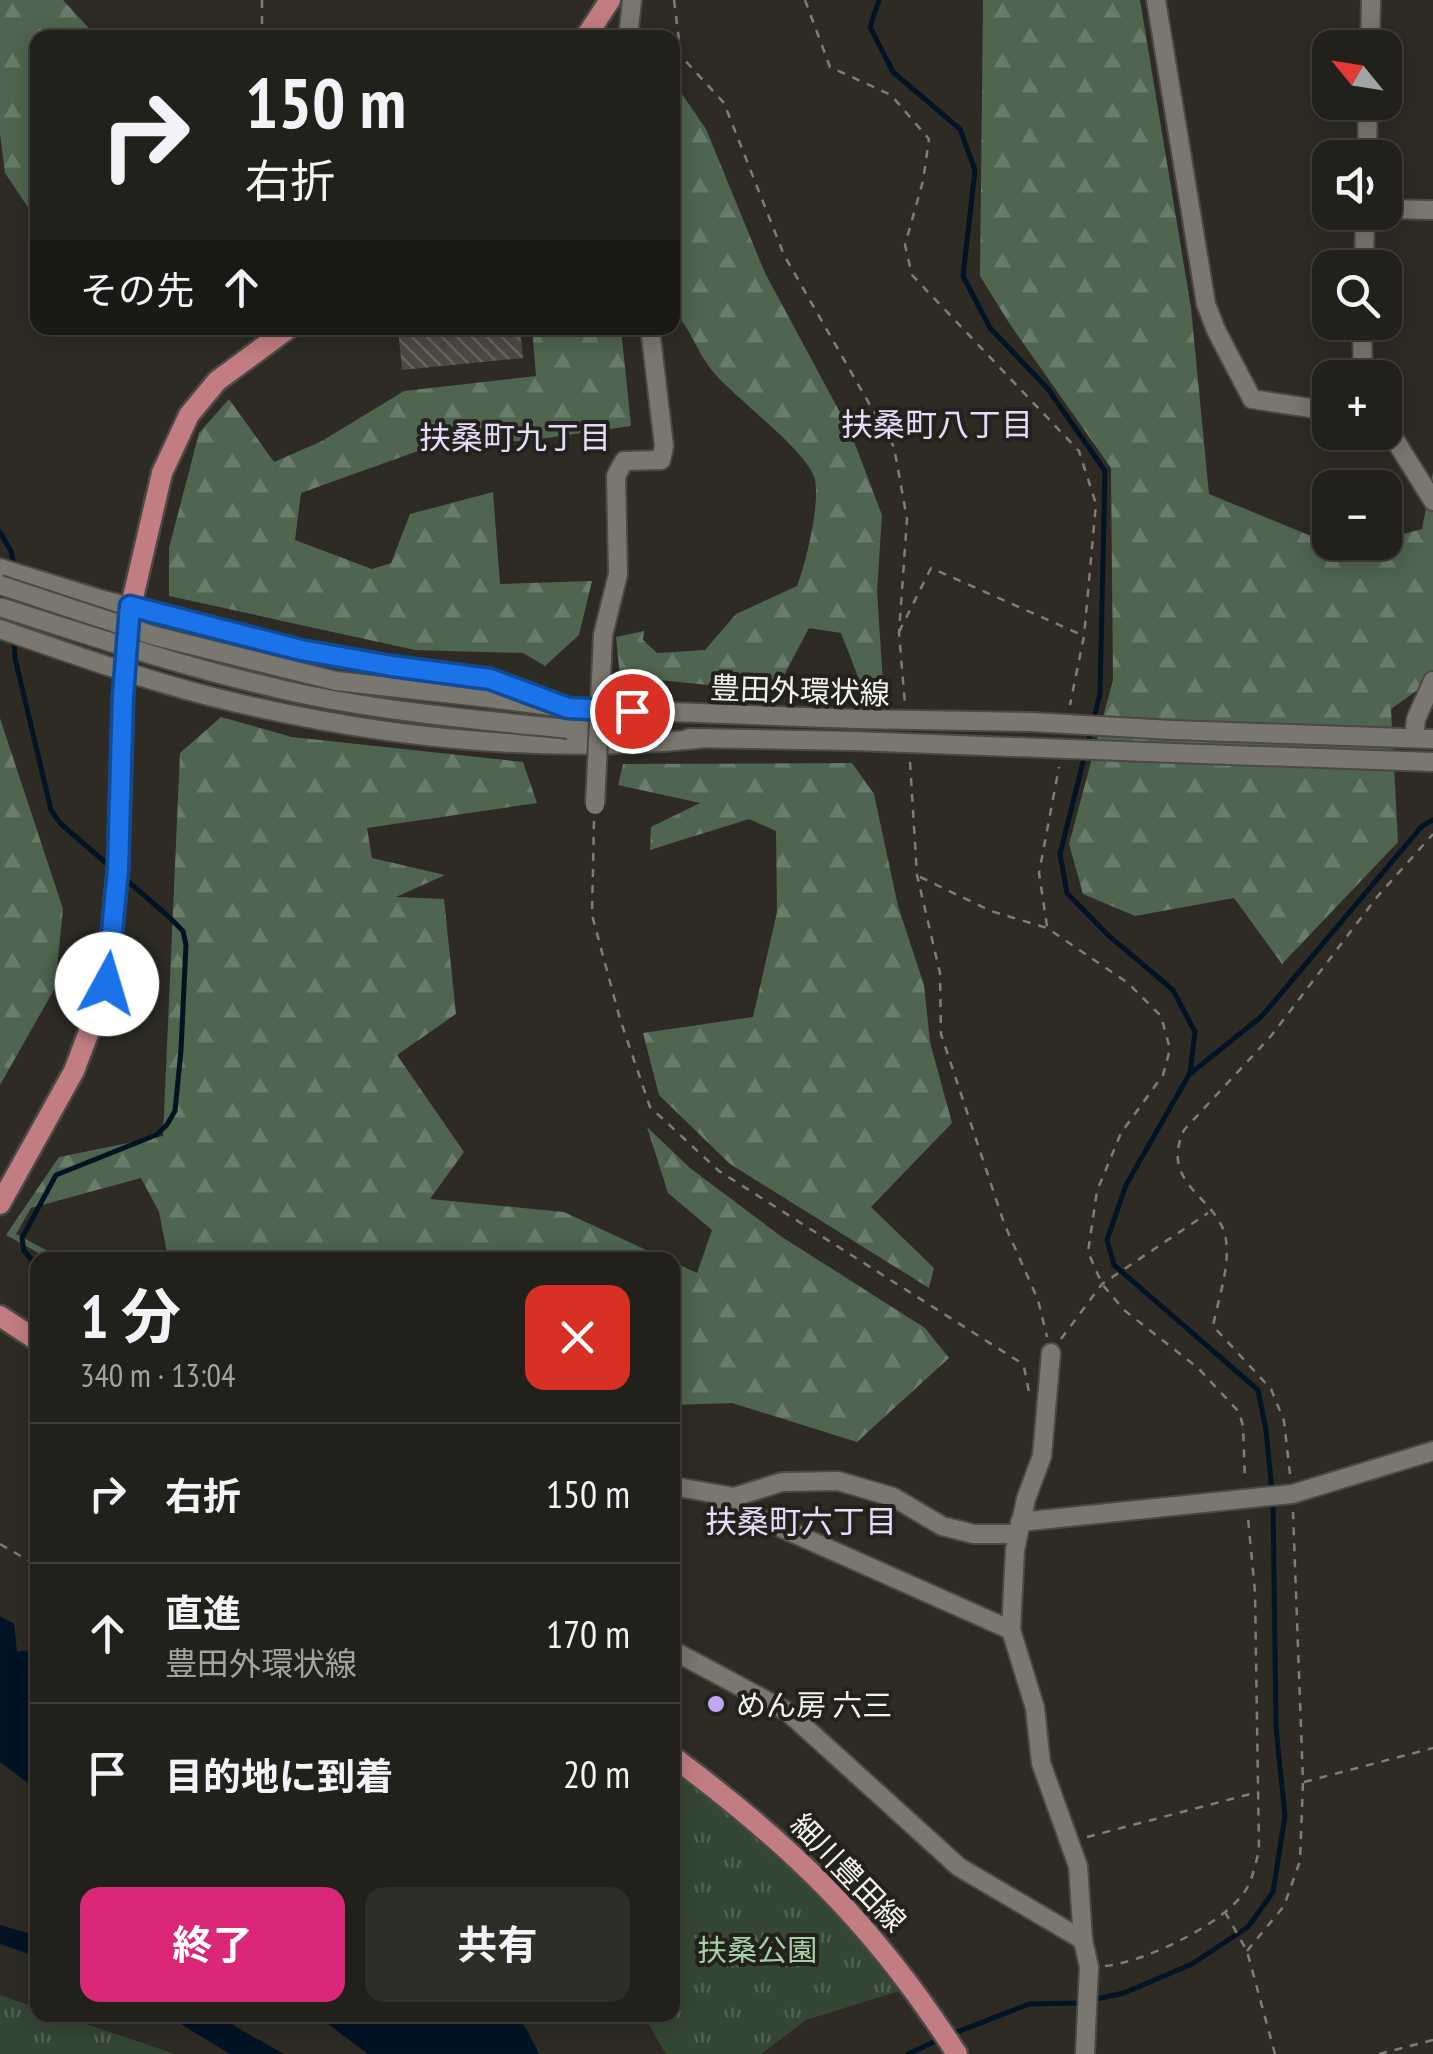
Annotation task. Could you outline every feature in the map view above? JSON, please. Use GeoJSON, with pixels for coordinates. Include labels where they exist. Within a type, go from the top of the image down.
{"type":"FeatureCollection","features":[{"type":"Feature","properties":{"kind":"main road"},"geometry":{"type":"LineString","coordinates":[[591,30],[610,0]]}},
{"type":"Feature","properties":{"kind":"main road"},"geometry":{"type":"LineString","coordinates":[[0,1204],[74,1071],[107,984],[118,869],[130,606],[162,472],[190,415],[217,381],[279,335]]}},
{"type":"Feature","properties":{"kind":"main road"},"geometry":{"type":"LineString","coordinates":[[0,1316],[30,1336]]}},
{"type":"Feature","properties":{"kind":"main road","name":"細川豊田線"},"geometry":{"type":"LineString","coordinates":[[680,1762],[748,1813],[816,1876],[874,1939],[955,2050]]}},
{"type":"Feature","properties":{"kind":"street"},"geometry":{"type":"LineString","coordinates":[[629,30],[632,0]]}},
{"type":"Feature","properties":{"kind":"street"},"geometry":{"type":"LineString","coordinates":[[1156,0],[1206,304],[1252,398],[1312,408]]}},
{"type":"Feature","properties":{"kind":"street"},"geometry":{"type":"LineString","coordinates":[[1370,30],[1371,0]]}},
{"type":"Feature","properties":{"kind":"street"},"geometry":{"type":"LineString","coordinates":[[1402,209],[1433,210]]}},
{"type":"Feature","properties":{"kind":"street"},"geometry":{"type":"LineString","coordinates":[[594,805],[604,635],[618,574],[616,476],[624,461],[661,460],[664,446],[651,335]]}},
{"type":"Feature","properties":{"kind":"street"},"geometry":{"type":"LineString","coordinates":[[1401,450],[1433,501]]}},
{"type":"Feature","properties":{"kind":"street"},"geometry":{"type":"LineString","coordinates":[[0,568],[301,650],[490,679],[568,708]]}},
{"type":"Feature","properties":{"kind":"street","name":"豊田外環状線"},"geometry":{"type":"LineString","coordinates":[[0,586],[156,636],[336,681],[568,708],[1424,739]]}},
{"type":"Feature","properties":{"kind":"street","name":"豊田外環状線"},"geometry":{"type":"LineString","coordinates":[[0,607],[168,659],[290,691],[384,708],[568,729],[698,739],[1428,762]]}},
{"type":"Feature","properties":{"kind":"street"},"geometry":{"type":"LineString","coordinates":[[0,630],[210,696],[322,720],[541,746],[620,746],[698,739]]}},
{"type":"Feature","properties":{"kind":"street"},"geometry":{"type":"LineString","coordinates":[[1424,739],[1416,719],[1433,681]]}},
{"type":"Feature","properties":{"kind":"street"},"geometry":{"type":"LineString","coordinates":[[1051,1353],[1042,1456],[1019,1528],[1011,1630],[1036,1708],[1041,1763],[1078,1866],[1089,1973],[1085,2054]]}},
{"type":"Feature","properties":{"kind":"street"},"geometry":{"type":"LineString","coordinates":[[680,1487],[734,1497],[782,1482],[838,1481],[893,1497],[942,1526],[974,1534],[1289,1495],[1433,1451]]}},
{"type":"Feature","properties":{"kind":"street"},"geometry":{"type":"LineString","coordinates":[[699,1491],[1011,1630]]}},
{"type":"Feature","properties":{"kind":"street"},"geometry":{"type":"LineString","coordinates":[[680,1654],[788,1712],[959,1866],[1083,1940]]}},
{"type":"Feature","properties":{"kind":"path"},"geometry":{"type":"LineString","coordinates":[[262,0],[262,30]]}},
{"type":"Feature","properties":{"kind":"path"},"geometry":{"type":"LineString","coordinates":[[674,0],[678,30]]}},
{"type":"Feature","properties":{"kind":"path"},"geometry":{"type":"LineString","coordinates":[[806,0],[830,67],[892,95],[929,139],[923,181],[905,245],[912,276],[1079,451],[1096,504],[1084,636],[1070,704]]}},
{"type":"Feature","properties":{"kind":"path"},"geometry":{"type":"LineString","coordinates":[[680,48],[681,56],[724,103],[784,255],[894,448],[908,519],[899,633],[905,707]]}},
{"type":"Feature","properties":{"kind":"path"},"geometry":{"type":"LineString","coordinates":[[899,633],[932,568],[1084,636]]}},
{"type":"Feature","properties":{"kind":"path"},"geometry":{"type":"LineString","coordinates":[[1047,928],[1039,872],[1060,759]]}},
{"type":"Feature","properties":{"kind":"path"},"geometry":{"type":"LineString","coordinates":[[910,762],[917,876],[940,973],[941,1034],[1004,1223],[1038,1300],[1051,1353]]}},
{"type":"Feature","properties":{"kind":"path"},"geometry":{"type":"LineString","coordinates":[[594,805],[592,916],[620,1019],[650,1107],[719,1171],[1018,1361],[1024,1367],[1029,1394]]}},
{"type":"Feature","properties":{"kind":"path"},"geometry":{"type":"LineString","coordinates":[[1247,1951],[1284,1906],[1300,1861],[1303,1782],[1284,1421],[1271,1389],[1213,1326],[1226,1237],[1180,1171],[1176,1158],[1184,1130],[1271,1036],[1377,897],[1433,834]]}},
{"type":"Feature","properties":{"kind":"path"},"geometry":{"type":"LineString","coordinates":[[917,876],[991,911],[1047,928],[1128,982],[1162,1016],[1170,1049],[1164,1075],[1121,1134],[1097,1191],[1088,1252],[1102,1284],[1124,1310],[1198,1368],[1238,1412],[1243,1426],[1252,1498],[1255,1592],[1259,1850],[1254,1869],[1247,1887],[1191,1936],[1143,1958],[1089,1973]]}},
{"type":"Feature","properties":{"kind":"path"},"geometry":{"type":"LineString","coordinates":[[1051,1353],[1102,1284],[1210,1212]]}},
{"type":"Feature","properties":{"kind":"path"},"geometry":{"type":"LineString","coordinates":[[0,1544],[30,1561]]}},
{"type":"Feature","properties":{"kind":"path"},"geometry":{"type":"LineString","coordinates":[[1303,1782],[1433,1748]]}},
{"type":"Feature","properties":{"kind":"path"},"geometry":{"type":"LineString","coordinates":[[1072,1841],[1259,1792]]}},
{"type":"Feature","properties":{"kind":"path"},"geometry":{"type":"LineString","coordinates":[[1224,1911],[1247,1951],[1275,2054]]}},
{"type":"Feature","properties":{"kind":"path"},"geometry":{"type":"LineString","coordinates":[[1380,2054],[1433,2040]]}},
{"type":"Feature","properties":{"kind":"green space"},"geometry":{"type":"Polygon","coordinates":[[[0,0],[63,0],[91,30],[30,30],[30,210],[5,173],[0,134],[0,0]]]}},
{"type":"Feature","properties":{"kind":"green space"},"geometry":{"type":"Polygon","coordinates":[[[983,0],[1140,0],[1191,308],[1209,494],[1312,536],[1312,560],[1402,560],[1402,534],[1422,529],[1433,472],[1433,679],[1391,709],[1398,842],[1282,964],[1234,898],[1135,916],[1083,894],[1069,844],[1113,680],[1111,468],[980,276],[983,0]]]}},
{"type":"Feature","properties":{"kind":"green space"},"geometry":{"type":"Polygon","coordinates":[[[680,91],[706,129],[765,273],[850,431],[882,515],[877,591],[883,683],[862,687],[841,633],[809,628],[775,692],[620,676],[616,637],[644,631],[643,640],[657,653],[705,650],[736,614],[797,586],[808,549],[816,503],[815,480],[809,468],[710,368],[680,319],[680,91]]]}},
{"type":"Feature","properties":{"kind":"green space"},"geometry":{"type":"Polygon","coordinates":[[[533,335],[622,335],[631,426],[532,440],[429,447],[301,493],[295,540],[372,569],[391,563],[410,514],[493,492],[500,584],[592,581],[579,635],[545,666],[523,653],[415,650],[169,596],[169,548],[199,433],[229,399],[274,462],[322,441],[404,391],[536,376],[533,335]]]}},
{"type":"Feature","properties":{"kind":"green space"},"geometry":{"type":"Polygon","coordinates":[[[221,717],[292,737],[523,762],[537,803],[367,828],[372,858],[445,875],[396,897],[444,899],[456,1014],[397,1055],[464,1152],[430,1199],[564,1212],[651,1252],[167,1252],[159,1212],[141,1178],[31,1208],[16,1234],[53,1252],[37,1252],[6,1235],[59,1157],[163,1136],[180,753],[221,717]]]}},
{"type":"Feature","properties":{"kind":"green space"},"geometry":{"type":"Polygon","coordinates":[[[0,718],[63,909],[55,988],[0,1085],[0,718]]]}},
{"type":"Feature","properties":{"kind":"green space"},"geometry":{"type":"Polygon","coordinates":[[[852,763],[874,794],[898,906],[924,985],[930,1042],[952,1123],[871,1207],[934,1268],[929,1288],[730,1164],[659,1095],[643,1033],[753,1017],[777,912],[776,831],[749,819],[650,850],[651,827],[700,803],[618,785],[623,764],[852,763]]]}},
{"type":"Feature","properties":{"kind":"green space"},"geometry":{"type":"Polygon","coordinates":[[[647,1127],[690,1168],[782,1237],[925,1328],[949,1358],[857,1442],[732,1403],[680,1405],[680,1265],[697,1273],[712,1230],[668,1193],[647,1127]]]}},
{"type":"Feature","properties":{"kind":"green space","name":"扶桑公園"},"geometry":{"type":"Polygon","coordinates":[[[680,1769],[743,1821],[830,1904],[899,1991],[806,2020],[761,2054],[666,2054],[647,2022],[680,2022],[680,1769]]]}},
{"type":"Feature","properties":{"kind":"green space"},"geometry":{"type":"Polygon","coordinates":[[[0,1995],[30,2006],[30,2022],[80,2022],[175,2054],[0,2054],[0,1995]]]}},
{"type":"Feature","properties":{"kind":"water"},"geometry":{"type":"Polygon","coordinates":[[[0,1616],[14,1624],[17,1652],[30,1650],[30,1785],[0,1762],[0,1616]]]}},
{"type":"Feature","properties":{"kind":"water"},"geometry":{"type":"Polygon","coordinates":[[[0,1925],[30,1934],[30,1955],[0,1944],[0,1925]]]}},
{"type":"Feature","properties":{"kind":"water"},"geometry":{"type":"Polygon","coordinates":[[[177,2022],[227,2022],[284,2054],[230,2054],[177,2022]]]}},
{"type":"Feature","properties":{"kind":"water"},"geometry":{"type":"Polygon","coordinates":[[[325,2022],[520,2022],[539,2054],[368,2054],[325,2022]]]}},
{"type":"Feature","properties":{"kind":"building"},"geometry":{"type":"Polygon","coordinates":[[[399,335],[521,335],[523,358],[402,370],[399,335]]]}},
{"type":"Feature","properties":{"kind":"waterway"},"geometry":{"type":"LineString","coordinates":[[879,0],[870,27],[893,72],[960,129],[975,170],[963,276],[990,328],[1048,389],[1105,471],[1100,694],[1060,854],[1067,893],[1108,935],[1173,990],[1195,1032],[1190,1073],[1126,1185],[1107,1240],[1114,1265],[1258,1390],[1272,1491]]}},
{"type":"Feature","properties":{"kind":"waterway"},"geometry":{"type":"LineString","coordinates":[[0,532],[14,566]]}},
{"type":"Feature","properties":{"kind":"waterway"},"geometry":{"type":"LineString","coordinates":[[13,617],[15,658],[51,810],[61,824],[113,869]]}},
{"type":"Feature","properties":{"kind":"waterway"},"geometry":{"type":"LineString","coordinates":[[1191,1073],[1262,1016],[1422,826],[1433,820]]}},
{"type":"Feature","properties":{"kind":"waterway"},"geometry":{"type":"LineString","coordinates":[[30,1258],[24,1251],[22,1238],[56,1175],[156,1135],[175,1111],[186,945],[183,931],[122,876]]}},
{"type":"Feature","properties":{"kind":"waterway"},"geometry":{"type":"LineString","coordinates":[[952,2034],[1029,2004],[1077,2003],[1124,1993],[1192,1964],[1248,1927],[1273,1892],[1285,1816],[1276,1727],[1273,1502]]}},
{"type":"Feature","properties":{"kind":"waterway"},"geometry":{"type":"LineString","coordinates":[[908,2054],[942,2038]]}},
{"type":"Feature","properties":{"kind":"place","name":"めん房 六三"},"geometry":{"type":"Point","coordinates":[716,1704]}},
{"type":"Feature","properties":{"kind":"district","name":"扶桑町八丁目"},"geometry":{"type":"Point","coordinates":[937,424]}},
{"type":"Feature","properties":{"kind":"district","name":"扶桑町九丁目"},"geometry":{"type":"Point","coordinates":[515,437]}},
{"type":"Feature","properties":{"kind":"district","name":"扶桑町六丁目"},"geometry":{"type":"Point","coordinates":[801,1521]}},
{"type":"Feature","properties":{"kind":"route"},"geometry":{"type":"LineString","coordinates":[[107,984],[118,869],[130,606],[301,650],[490,679],[568,708],[632,711]]}}]}
